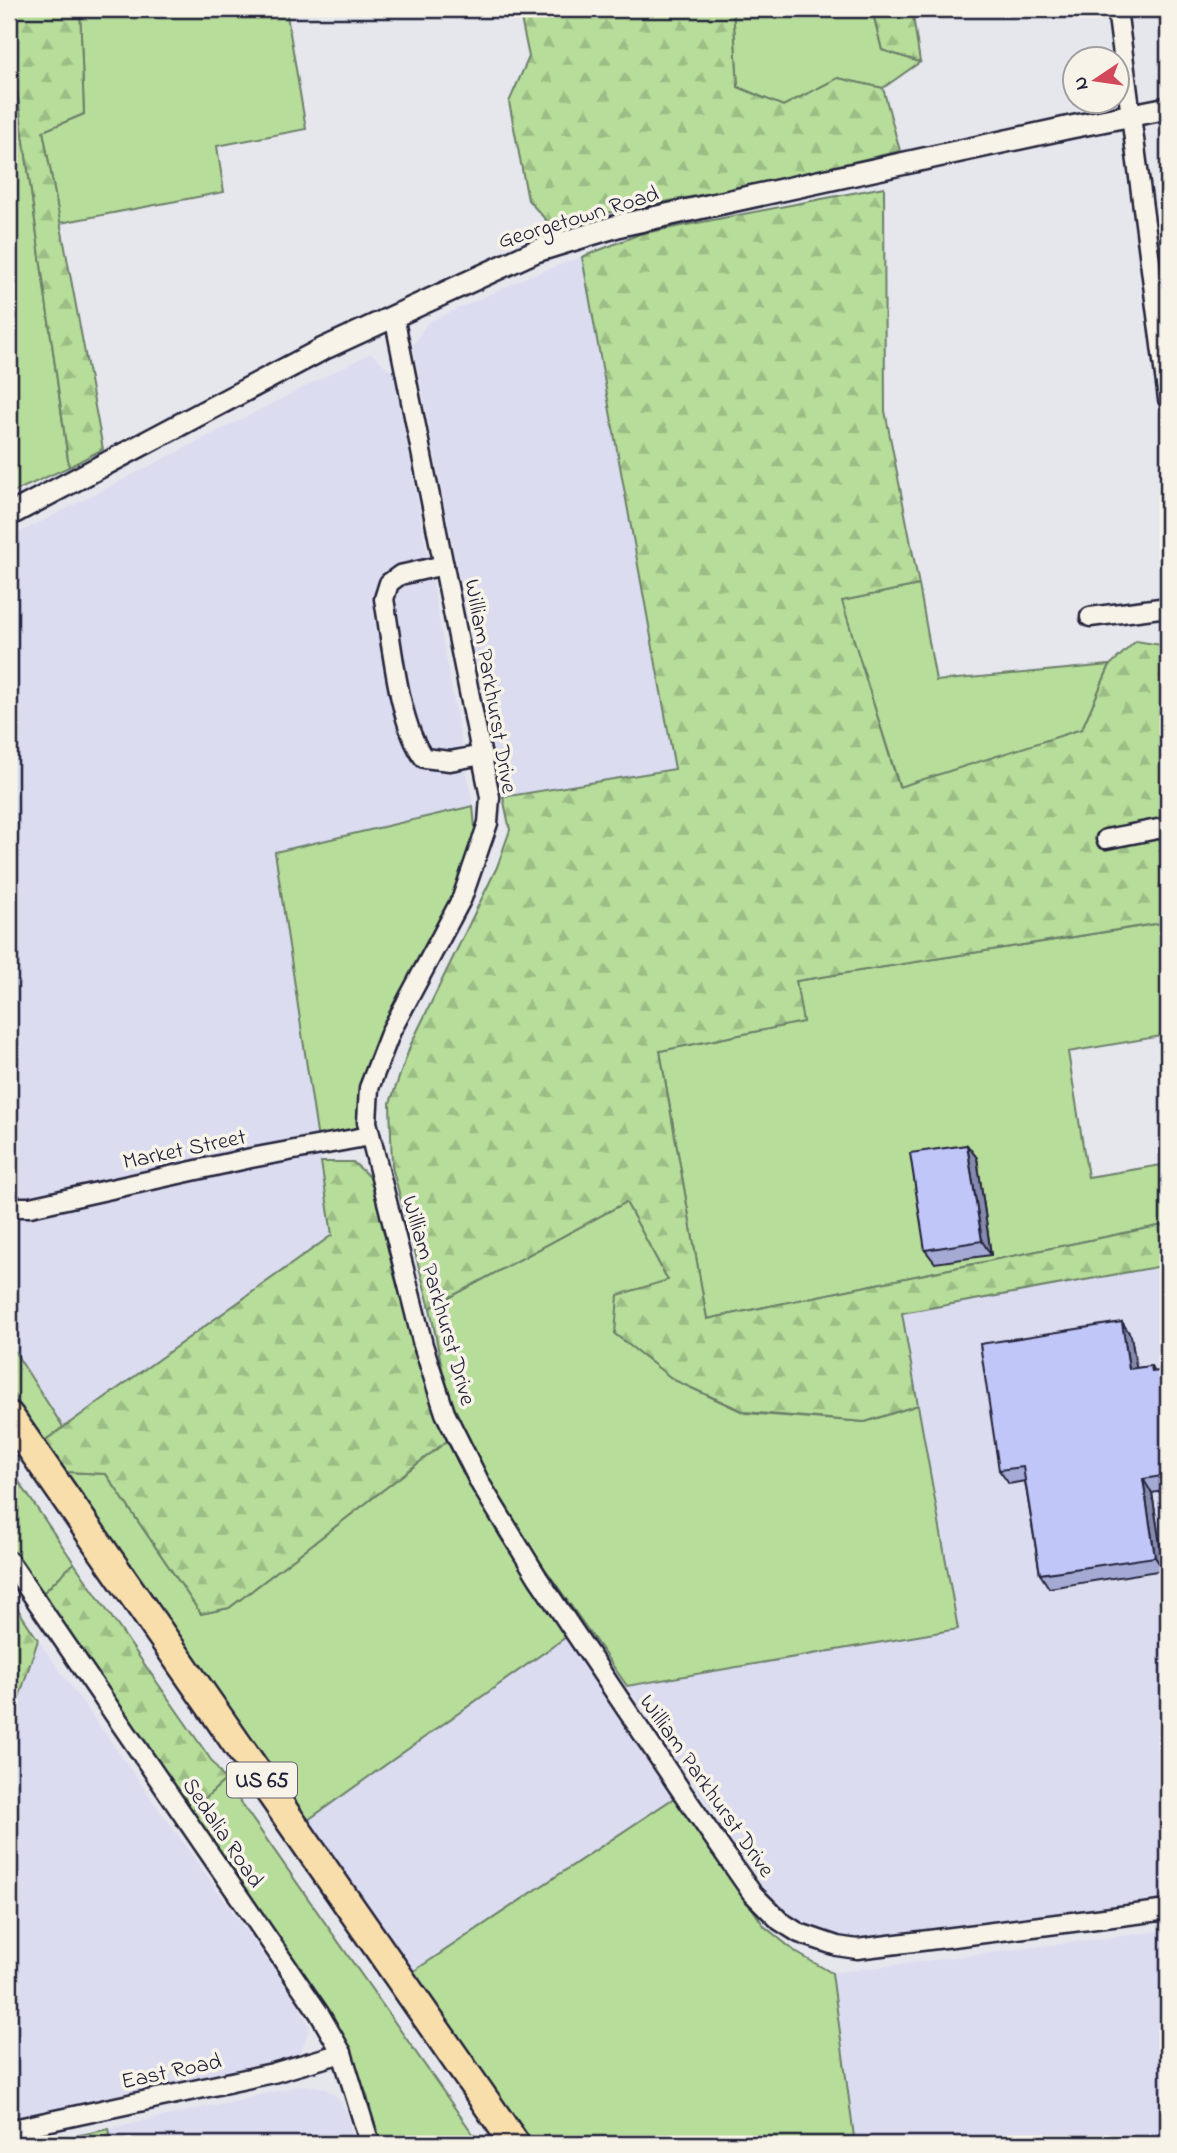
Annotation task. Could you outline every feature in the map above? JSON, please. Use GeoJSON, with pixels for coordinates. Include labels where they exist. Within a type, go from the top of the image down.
{"type":"FeatureCollection","features":[{"type":"Feature","properties":{"kind":"highway","name":"US 65"},"geometry":{"type":"LineString","coordinates":[[9,1416],[515,2144]]}},
{"type":"Feature","properties":{"kind":"street"},"geometry":{"type":"LineString","coordinates":[[1117,9],[1122,46]]}},
{"type":"Feature","properties":{"kind":"street","name":"Georgetown Road"},"geometry":{"type":"LineString","coordinates":[[1132,115],[1168,108]]}},
{"type":"Feature","properties":{"kind":"street","name":"Georgetown Road"},"geometry":{"type":"LineString","coordinates":[[9,515],[323,349],[536,251],[621,225],[1126,116]]}},
{"type":"Feature","properties":{"kind":"street"},"geometry":{"type":"LineString","coordinates":[[1131,116],[1166,363],[1168,399]]}},
{"type":"Feature","properties":{"kind":"street","name":"William Parkhurst Drive"},"geometry":{"type":"LineString","coordinates":[[394,316],[490,797],[488,823],[462,898],[391,1031],[369,1088],[367,1122],[423,1345],[445,1413],[460,1446],[538,1578],[752,1893],[766,1908],[799,1933],[837,1946],[857,1949],[1168,1910]]}},
{"type":"Feature","properties":{"kind":"street"},"geometry":{"type":"LineString","coordinates":[[444,565],[400,575],[389,583],[384,599],[404,711],[409,731],[424,758],[450,761],[482,755]]}},
{"type":"Feature","properties":{"kind":"street"},"geometry":{"type":"LineString","coordinates":[[1090,617],[1168,607]]}},
{"type":"Feature","properties":{"kind":"street"},"geometry":{"type":"LineString","coordinates":[[1106,839],[1168,827]]}},
{"type":"Feature","properties":{"kind":"street","name":"Market Street"},"geometry":{"type":"LineString","coordinates":[[9,1207],[30,1207],[250,1158],[370,1136]]}},
{"type":"Feature","properties":{"kind":"street","name":"Sedalia Road"},"geometry":{"type":"LineString","coordinates":[[9,1561],[289,1968],[342,2053],[370,2144]]}},
{"type":"Feature","properties":{"kind":"street","name":"East Road"},"geometry":{"type":"LineString","coordinates":[[9,2130],[272,2073],[342,2053]]}},
{"type":"Feature","properties":{"kind":"shaded area"},"geometry":{"type":"Polygon","coordinates":[[[582,257],[675,770],[503,797],[413,346],[427,323],[527,277],[582,257]]]}},
{"type":"Feature","properties":{"kind":"shaded area"},"geometry":{"type":"Polygon","coordinates":[[[371,353],[392,372],[400,405],[473,806],[276,852],[332,1235],[63,1427],[9,1343],[9,538],[371,353]]]}},
{"type":"Feature","properties":{"kind":"shaded area"},"geometry":{"type":"Polygon","coordinates":[[[1168,1265],[1168,1906],[865,1944],[794,1927],[768,1894],[627,1686],[957,1629],[901,1313],[1168,1265]]]}},
{"type":"Feature","properties":{"kind":"shaded area"},"geometry":{"type":"Polygon","coordinates":[[[566,1637],[677,1796],[411,1973],[305,1822],[566,1637]]]}},
{"type":"Feature","properties":{"kind":"shaded area"},"geometry":{"type":"Polygon","coordinates":[[[38,1640],[298,2003],[310,2028],[300,2053],[279,2069],[9,2123],[9,1721],[38,1640]]]}},
{"type":"Feature","properties":{"kind":"shaded area"},"geometry":{"type":"Polygon","coordinates":[[[1168,1930],[1168,2144],[855,2144],[832,1973],[1168,1930]]]}},
{"type":"Feature","properties":{"kind":"shaded area"},"geometry":{"type":"Polygon","coordinates":[[[304,2085],[324,2088],[337,2097],[347,2113],[354,2144],[112,2144],[109,2129],[304,2085]]]}},
{"type":"Feature","properties":{"kind":"green space"},"geometry":{"type":"Polygon","coordinates":[[[9,9],[80,9],[84,114],[43,131],[103,449],[69,467],[17,90],[9,66],[9,9]]]}},
{"type":"Feature","properties":{"kind":"green space"},"geometry":{"type":"Polygon","coordinates":[[[80,9],[286,9],[306,129],[217,146],[224,192],[60,223],[43,131],[84,114],[80,9]]]}},
{"type":"Feature","properties":{"kind":"green space"},"geometry":{"type":"Polygon","coordinates":[[[519,9],[733,9],[738,87],[783,106],[838,78],[883,88],[900,151],[753,185],[607,213],[556,231],[528,200],[509,102],[529,57],[519,9]]]}},
{"type":"Feature","properties":{"kind":"green space"},"geometry":{"type":"Polygon","coordinates":[[[733,9],[872,9],[882,50],[920,62],[883,88],[838,78],[783,106],[738,87],[733,9]]]}},
{"type":"Feature","properties":{"kind":"green space"},"geometry":{"type":"Polygon","coordinates":[[[872,9],[912,9],[920,62],[882,50],[872,9]]]}},
{"type":"Feature","properties":{"kind":"green space"},"geometry":{"type":"Polygon","coordinates":[[[9,66],[17,90],[69,467],[9,494],[9,66]]]}},
{"type":"Feature","properties":{"kind":"green space"},"geometry":{"type":"Polygon","coordinates":[[[884,187],[885,411],[919,585],[842,601],[899,787],[1082,729],[1110,665],[1136,641],[1168,646],[1168,922],[796,981],[803,1022],[660,1051],[707,1319],[1168,1224],[1168,1265],[902,1313],[918,1405],[865,1422],[745,1412],[674,1380],[615,1334],[618,1295],[668,1280],[626,1202],[430,1308],[392,1167],[390,1103],[411,1044],[497,867],[510,830],[503,797],[675,769],[582,257],[640,234],[884,187]]]}},
{"type":"Feature","properties":{"kind":"green space"},"geometry":{"type":"Polygon","coordinates":[[[919,585],[936,681],[1110,665],[1082,729],[900,788],[841,601],[919,585]]]}},
{"type":"Feature","properties":{"kind":"green space"},"geometry":{"type":"Polygon","coordinates":[[[473,806],[476,838],[468,878],[393,1013],[366,1124],[347,1139],[319,1147],[275,852],[473,806]]]}},
{"type":"Feature","properties":{"kind":"green space"},"geometry":{"type":"Polygon","coordinates":[[[1168,922],[1168,1035],[1068,1052],[1088,1177],[1168,1164],[1168,1224],[707,1319],[660,1051],[802,1022],[796,981],[1168,922]]]}},
{"type":"Feature","properties":{"kind":"green space"},"geometry":{"type":"Polygon","coordinates":[[[321,1162],[353,1162],[372,1179],[394,1275],[425,1381],[447,1441],[229,1608],[201,1614],[106,1474],[67,1472],[43,1442],[332,1235],[321,1162]]]}},
{"type":"Feature","properties":{"kind":"green space"},"geometry":{"type":"Polygon","coordinates":[[[626,1202],[668,1280],[615,1334],[674,1380],[745,1413],[865,1422],[918,1405],[958,1629],[627,1686],[509,1517],[466,1443],[443,1373],[430,1308],[626,1202]]]}},
{"type":"Feature","properties":{"kind":"green space"},"geometry":{"type":"Polygon","coordinates":[[[9,1343],[63,1427],[43,1442],[9,1388],[9,1343]]]}},
{"type":"Feature","properties":{"kind":"green space"},"geometry":{"type":"Polygon","coordinates":[[[447,1441],[500,1537],[566,1637],[305,1822],[67,1472],[106,1474],[201,1614],[229,1608],[447,1441]]]}},
{"type":"Feature","properties":{"kind":"green space"},"geometry":{"type":"Polygon","coordinates":[[[9,1467],[74,1563],[41,1595],[9,1548],[9,1467]]]}},
{"type":"Feature","properties":{"kind":"green space"},"geometry":{"type":"Polygon","coordinates":[[[74,1563],[225,1780],[191,1811],[41,1595],[74,1563]]]}},
{"type":"Feature","properties":{"kind":"green space"},"geometry":{"type":"Polygon","coordinates":[[[9,1596],[38,1640],[9,1721],[9,1596]]]}},
{"type":"Feature","properties":{"kind":"green space"},"geometry":{"type":"Polygon","coordinates":[[[225,1780],[480,2144],[378,2144],[367,2095],[339,2028],[191,1811],[225,1780]]]}},
{"type":"Feature","properties":{"kind":"green space"},"geometry":{"type":"Polygon","coordinates":[[[677,1796],[764,1926],[797,1953],[832,1973],[855,2144],[528,2144],[411,1973],[677,1796]]]}},
{"type":"Feature","properties":{"kind":"green space"},"geometry":{"type":"Polygon","coordinates":[[[109,2129],[112,2144],[38,2144],[109,2129]]]}},
{"type":"Feature","properties":{"kind":"building"},"geometry":{"type":"Polygon","coordinates":[[[967,1145],[982,1241],[925,1250],[910,1153],[967,1145]]]}},
{"type":"Feature","properties":{"kind":"building"},"geometry":{"type":"Polygon","coordinates":[[[1122,1322],[1129,1369],[1151,1366],[1152,1372],[1168,1370],[1168,1475],[1143,1479],[1155,1557],[1040,1574],[1023,1467],[999,1470],[980,1344],[1122,1322]]]}}]}
